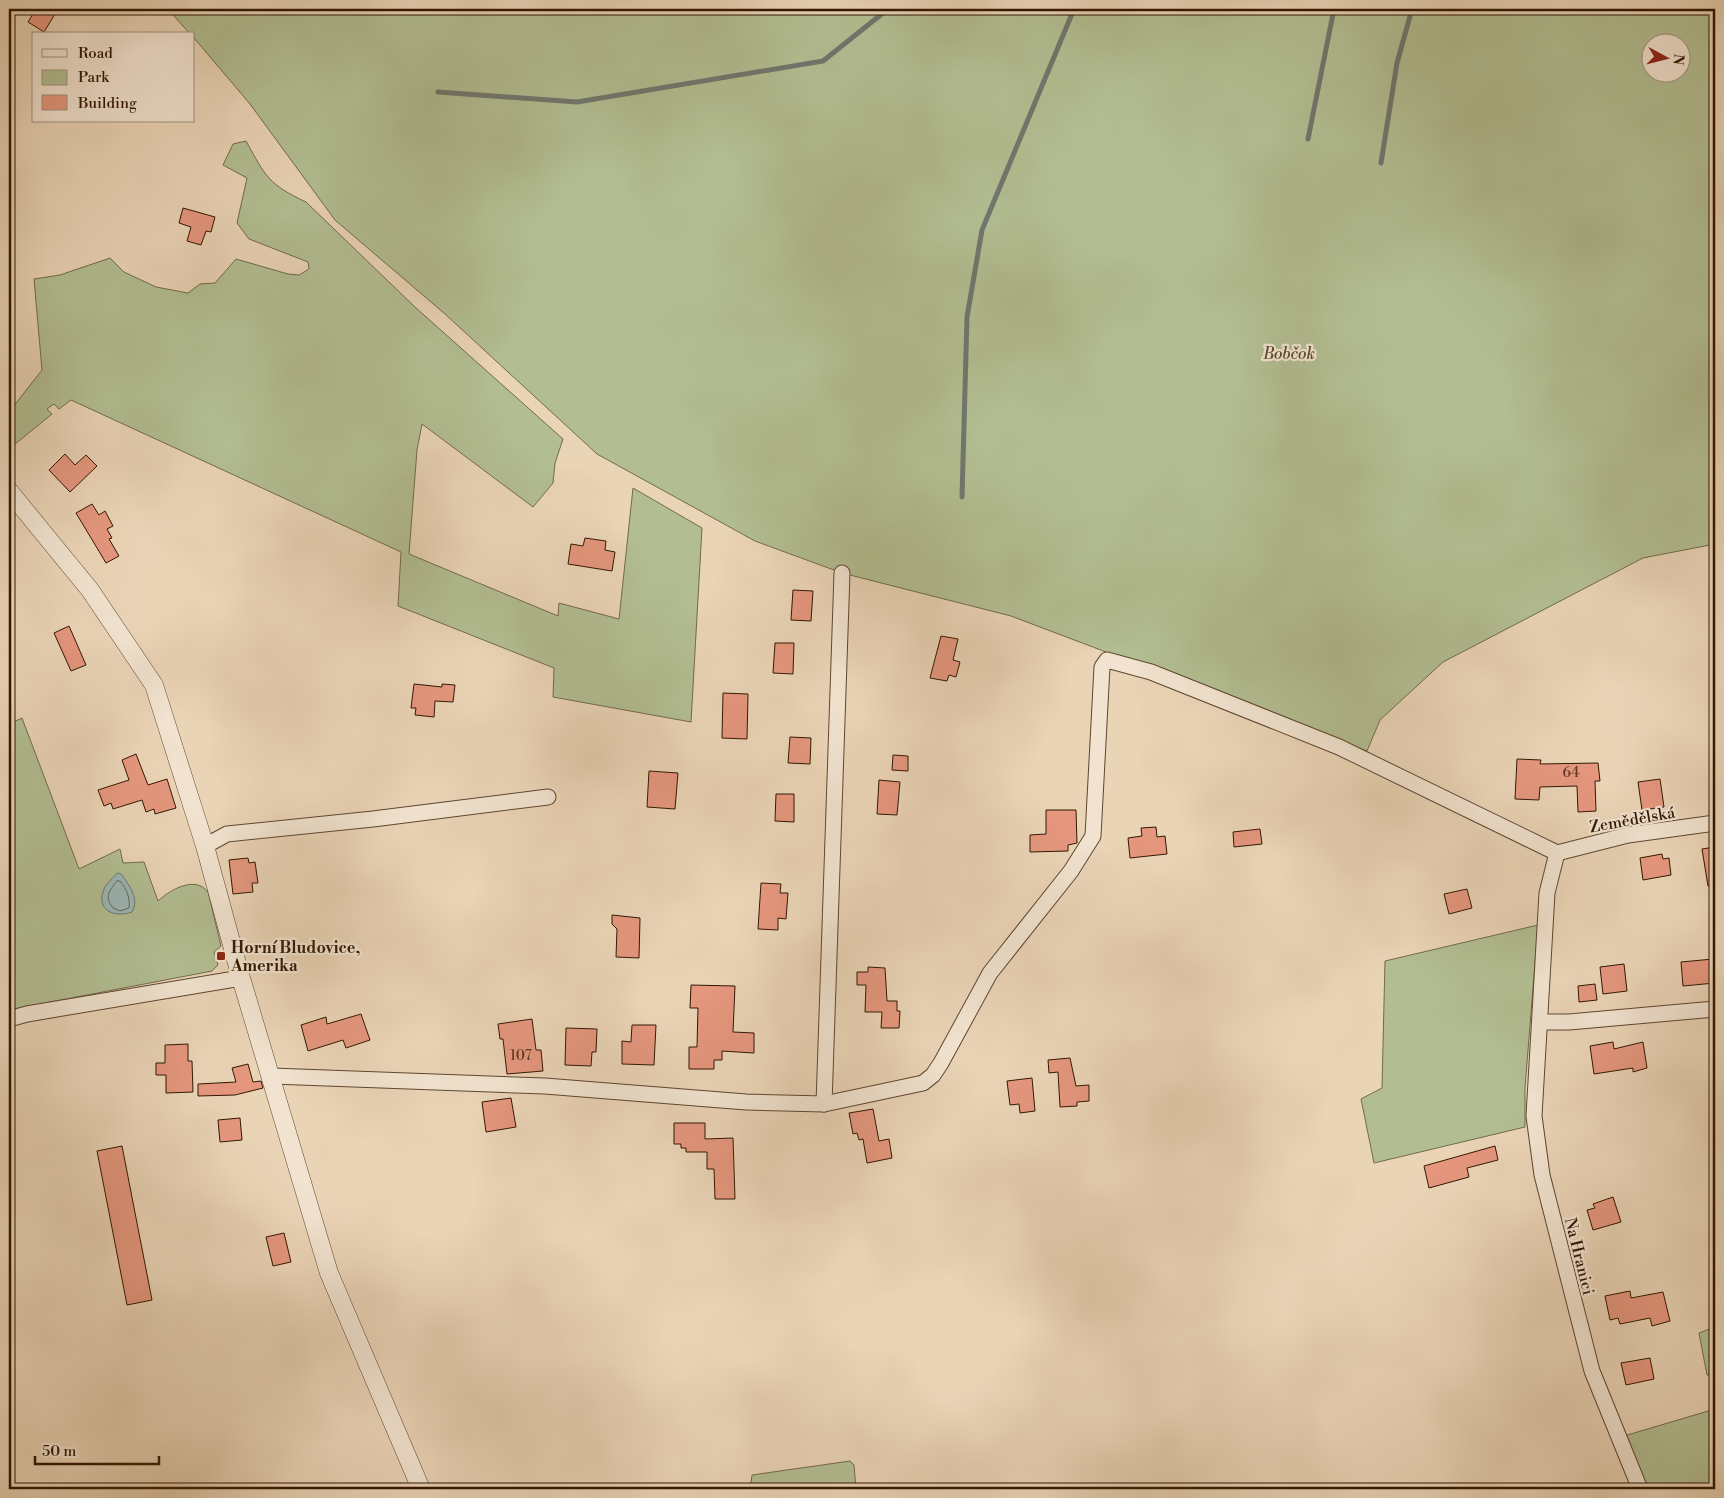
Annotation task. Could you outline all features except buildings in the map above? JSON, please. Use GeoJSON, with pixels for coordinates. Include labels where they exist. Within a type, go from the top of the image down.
{"type":"FeatureCollection","features":[{"type":"Feature","properties":{"kind":"street"},"geometry":{"type":"LineString","coordinates":[[9,491],[90,590],[154,685],[205,846],[241,978],[272,1076],[329,1273],[421,1489]]}},
{"type":"Feature","properties":{"kind":"street"},"geometry":{"type":"LineString","coordinates":[[824,1104],[842,573]]}},
{"type":"Feature","properties":{"kind":"street"},"geometry":{"type":"LineString","coordinates":[[272,1076],[545,1086],[746,1102],[824,1104],[923,1083],[933,1076],[990,973],[1071,872],[1093,836],[1102,667],[1107,660],[1151,672],[1339,747],[1557,853]]}},
{"type":"Feature","properties":{"kind":"street"},"geometry":{"type":"LineString","coordinates":[[205,846],[227,834],[373,819],[548,797]]}},
{"type":"Feature","properties":{"kind":"street","name":"Zemědělská"},"geometry":{"type":"LineString","coordinates":[[1557,853],[1628,835],[1715,823]]}},
{"type":"Feature","properties":{"kind":"street","name":"Na Hranici"},"geometry":{"type":"LineString","coordinates":[[1557,853],[1547,893],[1534,1116],[1542,1175],[1592,1371],[1640,1489]]}},
{"type":"Feature","properties":{"kind":"street"},"geometry":{"type":"LineString","coordinates":[[9,1019],[27,1014],[241,978]]}},
{"type":"Feature","properties":{"kind":"street"},"geometry":{"type":"LineString","coordinates":[[1540,1022],[1569,1022],[1715,1009]]}},
{"type":"Feature","properties":{"kind":"green space","name":"Bobčok"},"geometry":{"type":"Polygon","coordinates":[[[168,9],[1715,9],[1715,544],[1643,558],[1443,662],[1380,720],[1367,751],[1011,616],[842,573],[755,541],[597,454],[445,314],[335,220],[250,104],[195,39],[195,32],[188,32],[168,9]]]}},
{"type":"Feature","properties":{"kind":"green space"},"geometry":{"type":"Polygon","coordinates":[[[246,141],[269,178],[283,190],[306,202],[416,308],[563,439],[555,463],[553,483],[533,507],[422,424],[417,450],[409,554],[558,616],[559,603],[619,619],[633,488],[702,528],[691,722],[553,697],[554,668],[398,606],[401,552],[71,400],[59,409],[54,404],[47,409],[52,414],[9,449],[9,412],[42,370],[34,279],[60,275],[110,258],[124,272],[156,287],[188,293],[200,284],[215,283],[236,259],[288,274],[299,275],[309,269],[308,262],[249,239],[237,223],[247,178],[223,165],[233,144],[246,141]]]}},
{"type":"Feature","properties":{"kind":"green space"},"geometry":{"type":"Polygon","coordinates":[[[22,718],[79,869],[120,849],[123,863],[144,862],[158,901],[183,886],[190,884],[203,887],[208,892],[221,946],[214,952],[218,965],[212,971],[9,1010],[9,724],[22,718]]]}},
{"type":"Feature","properties":{"kind":"green space"},"geometry":{"type":"Polygon","coordinates":[[[1538,925],[1525,1088],[1525,1127],[1374,1163],[1361,1099],[1382,1088],[1385,961],[1538,925]]]}},
{"type":"Feature","properties":{"kind":"green space"},"geometry":{"type":"Polygon","coordinates":[[[1715,1327],[1715,1375],[1707,1375],[1699,1333],[1715,1327]]]}},
{"type":"Feature","properties":{"kind":"green space"},"geometry":{"type":"Polygon","coordinates":[[[1715,1409],[1715,1489],[1644,1489],[1624,1436],[1715,1409]]]}},
{"type":"Feature","properties":{"kind":"green space"},"geometry":{"type":"Polygon","coordinates":[[[850,1461],[854,1465],[856,1489],[750,1489],[752,1475],[850,1461]]]}},
{"type":"Feature","properties":{"kind":"water"},"geometry":{"type":"Polygon","coordinates":[[[117,873],[121,874],[133,892],[134,907],[132,912],[126,914],[108,911],[102,903],[104,889],[117,873]]]}},
{"type":"Feature","properties":{"kind":"waterway"},"geometry":{"type":"LineString","coordinates":[[438,92],[577,102],[823,61],[888,9]]}},
{"type":"Feature","properties":{"kind":"waterway"},"geometry":{"type":"LineString","coordinates":[[962,497],[967,317],[982,230],[1074,9]]}},
{"type":"Feature","properties":{"kind":"waterway"},"geometry":{"type":"LineString","coordinates":[[1308,139],[1334,9]]}},
{"type":"Feature","properties":{"kind":"waterway"},"geometry":{"type":"LineString","coordinates":[[1381,163],[1397,63],[1412,9]]}},
{"type":"Feature","properties":{"kind":"place","name":"Horní Bludovice, Amerika"},"geometry":{"type":"Point","coordinates":[221,956]}}]}
